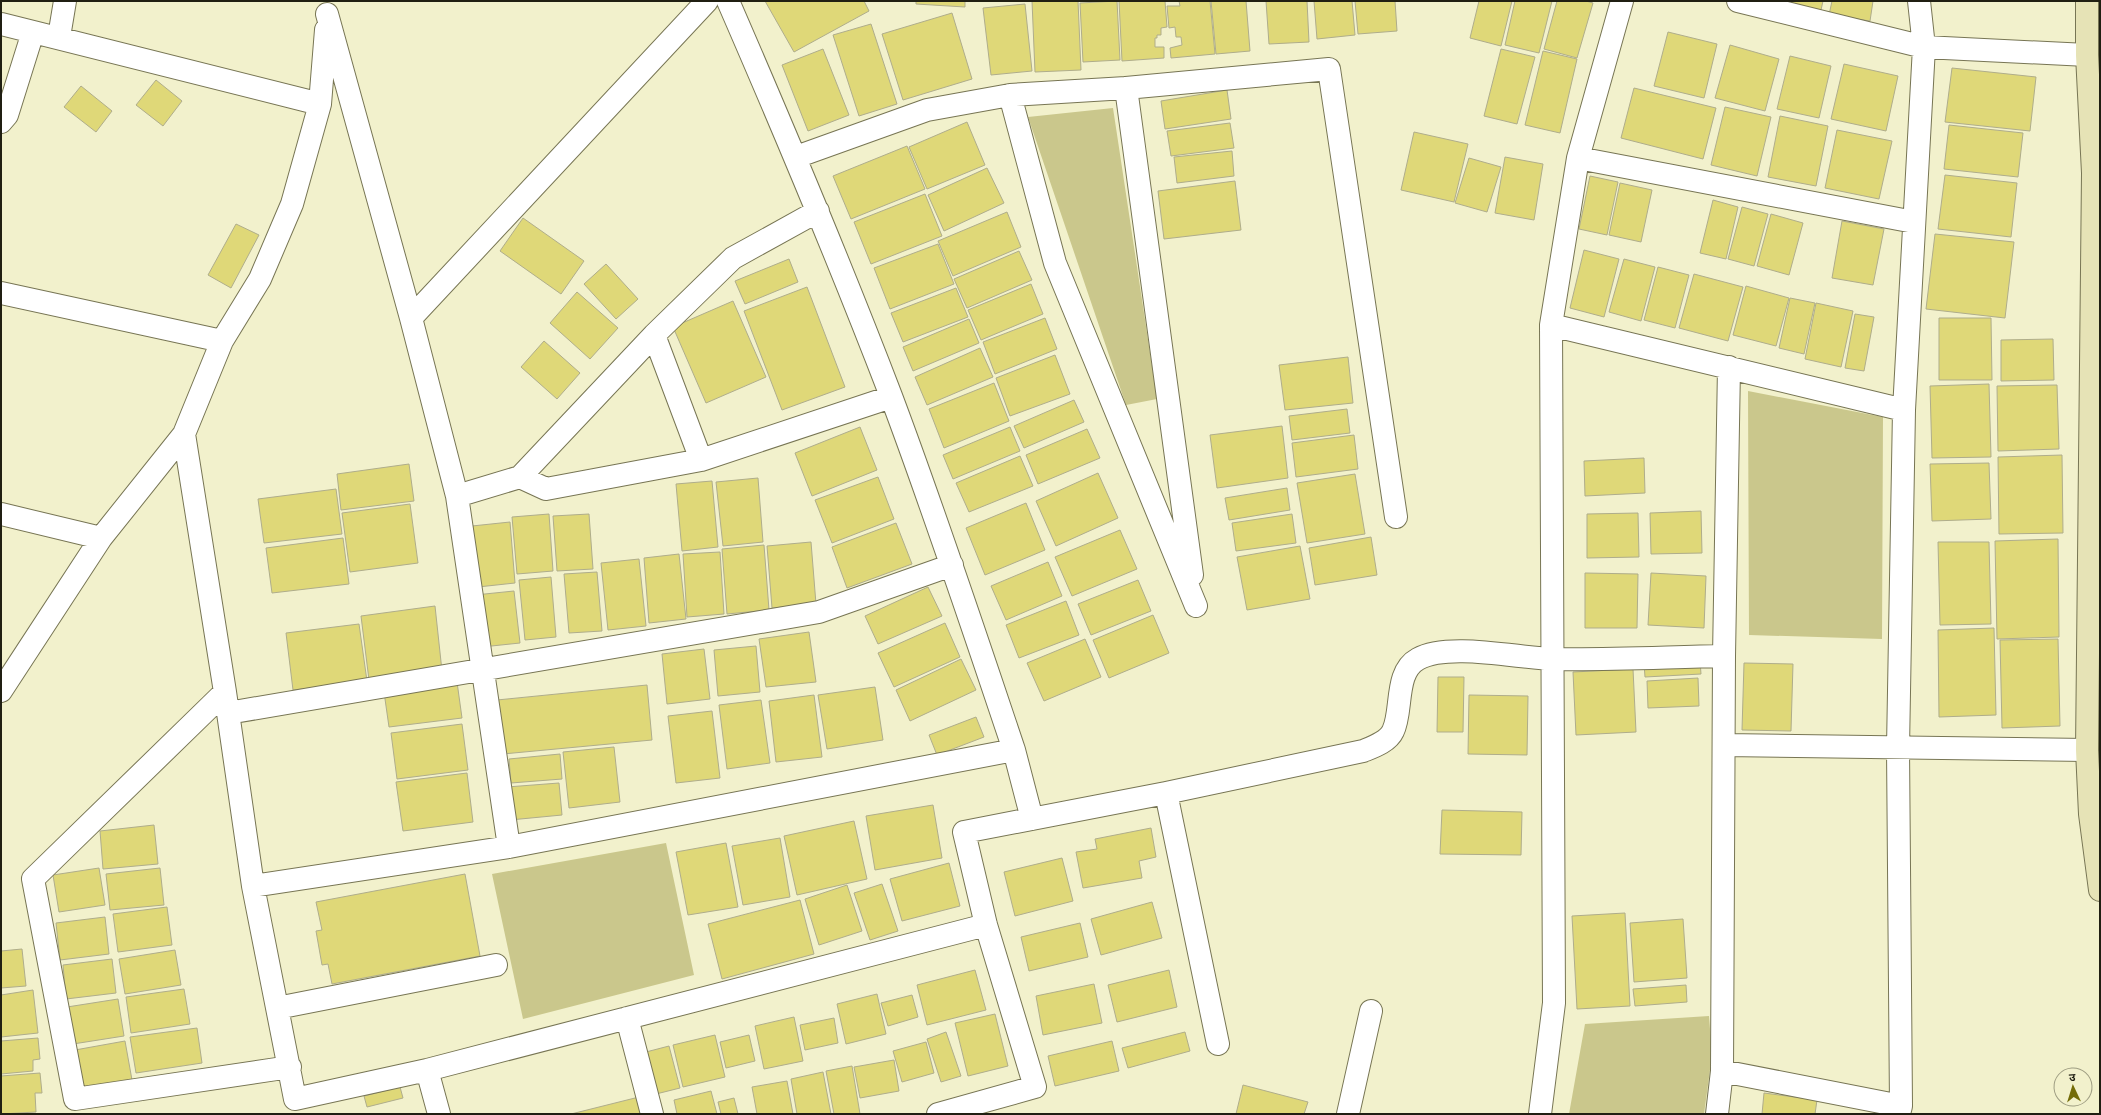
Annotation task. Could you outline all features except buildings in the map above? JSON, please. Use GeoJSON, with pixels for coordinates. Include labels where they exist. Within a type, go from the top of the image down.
{"type":"FeatureCollection","features":[{"type":"Feature","properties":{"kind":"street"},"geometry":{"type":"LineString","coordinates":[[59,37],[65,1]]}},
{"type":"Feature","properties":{"kind":"street"},"geometry":{"type":"LineString","coordinates":[[411,318],[707,1]]}},
{"type":"Feature","properties":{"kind":"street"},"geometry":{"type":"LineString","coordinates":[[728,1],[796,157],[891,397],[952,565],[1014,750],[1032,819]]}},
{"type":"Feature","properties":{"kind":"street"},"geometry":{"type":"LineString","coordinates":[[1540,1114],[1554,1003],[1551,325],[1578,158],[1622,1]]}},
{"type":"Feature","properties":{"kind":"street"},"geometry":{"type":"LineString","coordinates":[[1738,1],[1924,47],[2087,55]]}},
{"type":"Feature","properties":{"kind":"street"},"geometry":{"type":"LineString","coordinates":[[1722,1071],[1900,1110],[1898,748],[1904,410],[1924,47],[1919,1]]}},
{"type":"Feature","properties":{"kind":"street"},"geometry":{"type":"LineString","coordinates":[[2087,1],[2087,55],[2093,173],[2087,750],[2095,813],[2100,890]]}},
{"type":"Feature","properties":{"kind":"street"},"geometry":{"type":"LineString","coordinates":[[326,7],[411,318],[457,496],[509,846]]}},
{"type":"Feature","properties":{"kind":"street"},"geometry":{"type":"LineString","coordinates":[[1,691],[101,538],[184,434],[222,341],[260,279],[292,204],[320,104],[326,7]]}},
{"type":"Feature","properties":{"kind":"street"},"geometry":{"type":"LineString","coordinates":[[1,24],[59,37],[320,104]]}},
{"type":"Feature","properties":{"kind":"street"},"geometry":{"type":"LineString","coordinates":[[1,122],[7,115],[33,32]]}},
{"type":"Feature","properties":{"kind":"street"},"geometry":{"type":"LineString","coordinates":[[796,157],[927,110],[1010,95],[1126,88],[1329,69],[1396,517]]}},
{"type":"Feature","properties":{"kind":"street"},"geometry":{"type":"LineString","coordinates":[[1010,95],[1055,263],[1196,606],[1126,88]]}},
{"type":"Feature","properties":{"kind":"street"},"geometry":{"type":"LineString","coordinates":[[1578,158],[1914,222]]}},
{"type":"Feature","properties":{"kind":"street"},"geometry":{"type":"LineString","coordinates":[[457,496],[520,477],[654,335],[733,258],[818,211]]}},
{"type":"Feature","properties":{"kind":"street"},"geometry":{"type":"LineString","coordinates":[[1,293],[222,341]]}},
{"type":"Feature","properties":{"kind":"street"},"geometry":{"type":"LineString","coordinates":[[1551,325],[1904,410]]}},
{"type":"Feature","properties":{"kind":"street"},"geometry":{"type":"LineString","coordinates":[[654,335],[701,460]]}},
{"type":"Feature","properties":{"kind":"street"},"geometry":{"type":"LineString","coordinates":[[1717,1114],[1722,1071],[1724,656],[1729,367]]}},
{"type":"Feature","properties":{"kind":"street"},"geometry":{"type":"LineString","coordinates":[[520,477],[546,489],[701,460],[891,397]]}},
{"type":"Feature","properties":{"kind":"street"},"geometry":{"type":"LineString","coordinates":[[184,434],[227,703],[253,886],[290,1067],[295,1099],[427,1070],[986,925]]}},
{"type":"Feature","properties":{"kind":"street"},"geometry":{"type":"LineString","coordinates":[[1,514],[101,538]]}},
{"type":"Feature","properties":{"kind":"street"},"geometry":{"type":"LineString","coordinates":[[290,1067],[75,1099],[33,879],[227,703],[482,671],[819,612],[952,565]]}},
{"type":"Feature","properties":{"kind":"street"},"geometry":{"type":"LineString","coordinates":[[938,1114],[1035,1087],[986,925],[964,832],[1166,793],[1363,752],[1381,743],[1393,731],[1405,669],[1418,659],[1455,652],[1552,659],[1724,656]]}},
{"type":"Feature","properties":{"kind":"street"},"geometry":{"type":"LineString","coordinates":[[1724,745],[2087,750]]}},
{"type":"Feature","properties":{"kind":"street"},"geometry":{"type":"LineString","coordinates":[[253,886],[509,846],[1014,750]]}},
{"type":"Feature","properties":{"kind":"street"},"geometry":{"type":"LineString","coordinates":[[1166,793],[1218,1044]]}},
{"type":"Feature","properties":{"kind":"street"},"geometry":{"type":"LineString","coordinates":[[277,1008],[496,965]]}},
{"type":"Feature","properties":{"kind":"street"},"geometry":{"type":"LineString","coordinates":[[1348,1114],[1371,1010]]}},
{"type":"Feature","properties":{"kind":"street"},"geometry":{"type":"LineString","coordinates":[[627,1018],[652,1114]]}},
{"type":"Feature","properties":{"kind":"street"},"geometry":{"type":"LineString","coordinates":[[427,1070],[439,1114]]}},
{"type":"Feature","properties":{"kind":"shaded area"},"geometry":{"type":"Polygon","coordinates":[[[1113,108],[1157,399],[1126,405],[1028,117],[1113,108]]]}},
{"type":"Feature","properties":{"kind":"shaded area"},"geometry":{"type":"Polygon","coordinates":[[[1748,391],[1883,417],[1882,639],[1749,635],[1748,391]]]}},
{"type":"Feature","properties":{"kind":"shaded area"},"geometry":{"type":"Polygon","coordinates":[[[666,843],[694,975],[523,1019],[492,874],[666,843]]]}},
{"type":"Feature","properties":{"kind":"shaded area"},"geometry":{"type":"Polygon","coordinates":[[[1709,1016],[1712,1055],[1704,1114],[1569,1114],[1585,1024],[1709,1016]]]}}]}
